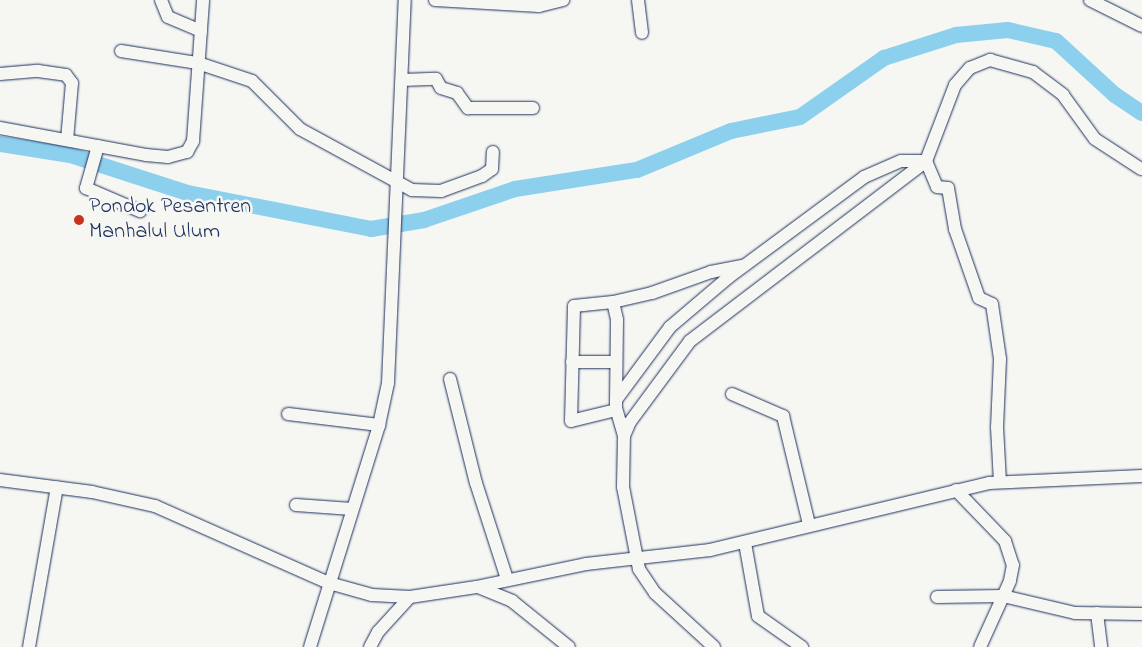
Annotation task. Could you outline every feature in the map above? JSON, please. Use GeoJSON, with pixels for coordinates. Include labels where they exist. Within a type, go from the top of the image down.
{"type":"FeatureCollection","features":[{"type":"Feature","properties":{"kind":"street"},"geometry":{"type":"LineString","coordinates":[[161,0],[168,17],[201,31]]}},
{"type":"Feature","properties":{"kind":"street"},"geometry":{"type":"LineString","coordinates":[[0,128],[168,157],[187,152],[193,141],[203,0]]}},
{"type":"Feature","properties":{"kind":"street"},"geometry":{"type":"LineString","coordinates":[[310,647],[379,425],[388,382],[405,0]]}},
{"type":"Feature","properties":{"kind":"street"},"geometry":{"type":"LineString","coordinates":[[435,0],[539,6],[563,0]]}},
{"type":"Feature","properties":{"kind":"street"},"geometry":{"type":"LineString","coordinates":[[638,0],[642,33]]}},
{"type":"Feature","properties":{"kind":"street"},"geometry":{"type":"LineString","coordinates":[[1090,0],[1142,26]]}},
{"type":"Feature","properties":{"kind":"street"},"geometry":{"type":"LineString","coordinates":[[121,51],[198,63],[252,81],[300,129],[397,184],[425,192],[448,190],[490,172],[492,152]]}},
{"type":"Feature","properties":{"kind":"street"},"geometry":{"type":"LineString","coordinates":[[624,436],[638,410],[701,330],[926,161],[955,85],[970,68],[990,60],[1017,65],[1047,81],[1063,95],[1095,139],[1141,169]]}},
{"type":"Feature","properties":{"kind":"street"},"geometry":{"type":"LineString","coordinates":[[0,74],[38,71],[66,75],[72,84],[67,140]]}},
{"type":"Feature","properties":{"kind":"street"},"geometry":{"type":"LineString","coordinates":[[402,80],[436,78],[441,88],[457,93],[468,108],[533,108]]}},
{"type":"Feature","properties":{"kind":"street"},"geometry":{"type":"LineString","coordinates":[[98,146],[85,183],[89,191],[140,211]]}},
{"type":"Feature","properties":{"kind":"street"},"geometry":{"type":"LineString","coordinates":[[744,266],[711,272],[644,296],[613,302],[574,306],[571,422],[616,405],[670,328],[744,266],[864,177],[901,162],[926,161]]}},
{"type":"Feature","properties":{"kind":"street"},"geometry":{"type":"LineString","coordinates":[[926,161],[937,188],[948,188],[962,251],[977,284],[979,298],[992,303],[996,319],[1000,358],[997,427],[1000,482]]}},
{"type":"Feature","properties":{"kind":"street"},"geometry":{"type":"LineString","coordinates":[[613,302],[616,405],[624,436],[623,488],[634,559],[655,593],[714,647]]}},
{"type":"Feature","properties":{"kind":"street"},"geometry":{"type":"LineString","coordinates":[[572,362],[616,362]]}},
{"type":"Feature","properties":{"kind":"street"},"geometry":{"type":"LineString","coordinates":[[450,379],[507,580]]}},
{"type":"Feature","properties":{"kind":"street"},"geometry":{"type":"LineString","coordinates":[[732,394],[783,416],[809,524]]}},
{"type":"Feature","properties":{"kind":"street"},"geometry":{"type":"LineString","coordinates":[[288,414],[379,425]]}},
{"type":"Feature","properties":{"kind":"street"},"geometry":{"type":"LineString","coordinates":[[0,480],[57,487],[155,506],[329,583],[372,595],[410,597],[478,587],[586,564],[746,543],[809,524],[956,490],[1000,482],[1142,476]]}},
{"type":"Feature","properties":{"kind":"street"},"geometry":{"type":"LineString","coordinates":[[29,647],[57,487]]}},
{"type":"Feature","properties":{"kind":"street"},"geometry":{"type":"LineString","coordinates":[[956,490],[1010,551],[1013,565],[1003,596],[980,647]]}},
{"type":"Feature","properties":{"kind":"street"},"geometry":{"type":"LineString","coordinates":[[296,505],[352,509]]}},
{"type":"Feature","properties":{"kind":"street"},"geometry":{"type":"LineString","coordinates":[[746,543],[752,600],[758,616],[802,647]]}},
{"type":"Feature","properties":{"kind":"street"},"geometry":{"type":"LineString","coordinates":[[478,587],[512,601],[570,647]]}},
{"type":"Feature","properties":{"kind":"street"},"geometry":{"type":"LineString","coordinates":[[937,597],[1003,596],[1066,612],[1142,614]]}},
{"type":"Feature","properties":{"kind":"street"},"geometry":{"type":"LineString","coordinates":[[370,647],[378,632],[410,597]]}},
{"type":"Feature","properties":{"kind":"street"},"geometry":{"type":"LineString","coordinates":[[1097,614],[1101,647]]}},
{"type":"Feature","properties":{"kind":"waterway"},"geometry":{"type":"LineString","coordinates":[[0,144],[70,155],[188,193],[371,229],[424,220],[515,189],[637,170],[731,131],[800,117],[884,58],[956,35],[1008,30],[1056,41],[1115,95],[1142,113]]}},
{"type":"Feature","properties":{"kind":"place","name":"Pondok Pesantren Manhalul Ulum"},"geometry":{"type":"Point","coordinates":[79,220]}}]}
